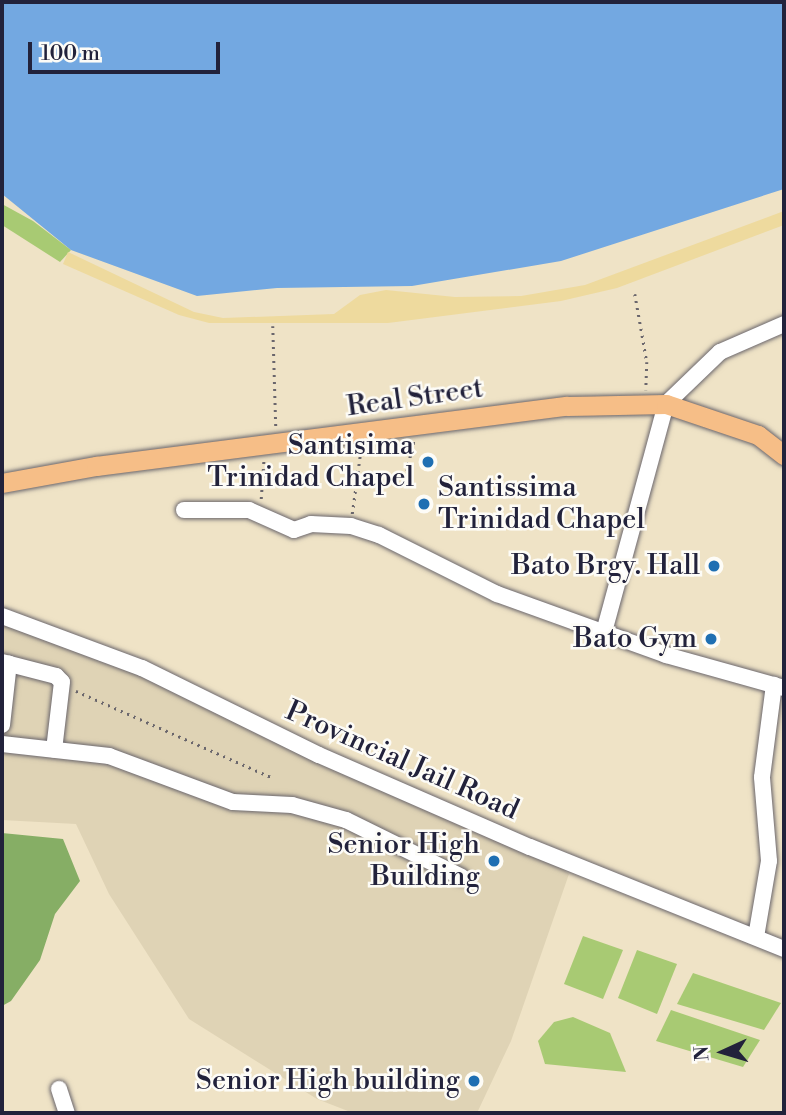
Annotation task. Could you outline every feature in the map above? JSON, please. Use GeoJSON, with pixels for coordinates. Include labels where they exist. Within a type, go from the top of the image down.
{"type":"FeatureCollection","features":[{"type":"Feature","properties":{"kind":"main road","name":"Real Street"},"geometry":{"type":"LineString","coordinates":[[2,483],[96,466],[270,446],[567,406],[666,404],[758,435],[784,455]]}},
{"type":"Feature","properties":{"kind":"street"},"geometry":{"type":"LineString","coordinates":[[604,632],[666,404],[720,352],[784,324]]}},
{"type":"Feature","properties":{"kind":"street"},"geometry":{"type":"LineString","coordinates":[[184,510],[249,510],[294,530],[311,524],[351,526],[379,535],[497,594],[604,632],[779,686],[762,777],[769,862],[757,937]]}},
{"type":"Feature","properties":{"kind":"street","name":"Provincial Jail Road"},"geometry":{"type":"LineString","coordinates":[[2,616],[142,668],[319,755],[530,847],[784,949]]}},
{"type":"Feature","properties":{"kind":"street"},"geometry":{"type":"LineString","coordinates":[[2,725],[5,662],[55,676],[62,682],[54,750]]}},
{"type":"Feature","properties":{"kind":"street"},"geometry":{"type":"LineString","coordinates":[[2,744],[109,756],[233,802],[292,805],[346,820],[463,877]]}},
{"type":"Feature","properties":{"kind":"street"},"geometry":{"type":"LineString","coordinates":[[59,1089],[67,1113]]}},
{"type":"Feature","properties":{"kind":"path"},"geometry":{"type":"LineString","coordinates":[[635,294],[647,362],[646,404]]}},
{"type":"Feature","properties":{"kind":"path"},"geometry":{"type":"LineString","coordinates":[[259,515],[270,446],[273,326]]}},
{"type":"Feature","properties":{"kind":"path"},"geometry":{"type":"LineString","coordinates":[[405,478],[417,427]]}},
{"type":"Feature","properties":{"kind":"path"},"geometry":{"type":"LineString","coordinates":[[351,526],[363,434]]}},
{"type":"Feature","properties":{"kind":"path"},"geometry":{"type":"LineString","coordinates":[[62,682],[226,761],[273,778]]}},
{"type":"Feature","properties":{"kind":"shaded area"},"geometry":{"type":"Polygon","coordinates":[[[2,618],[168,687],[554,863],[569,874],[511,1041],[477,1113],[353,1113],[317,1099],[189,1019],[109,894],[76,824],[2,820],[2,618]]]}},
{"type":"Feature","properties":{"kind":"green space"},"geometry":{"type":"Polygon","coordinates":[[[2,204],[33,221],[71,250],[60,262],[2,225],[2,204]]]}},
{"type":"Feature","properties":{"kind":"green space"},"geometry":{"type":"Polygon","coordinates":[[[2,833],[63,839],[80,881],[55,914],[40,960],[11,1001],[2,1006],[2,833]]]}},
{"type":"Feature","properties":{"kind":"green space"},"geometry":{"type":"Polygon","coordinates":[[[583,936],[623,950],[603,999],[564,984],[583,936]]]}},
{"type":"Feature","properties":{"kind":"green space"},"geometry":{"type":"Polygon","coordinates":[[[637,950],[677,964],[657,1014],[618,998],[637,950]]]}},
{"type":"Feature","properties":{"kind":"green space"},"geometry":{"type":"Polygon","coordinates":[[[693,973],[781,1003],[764,1030],[677,1004],[693,973]]]}},
{"type":"Feature","properties":{"kind":"green space"},"geometry":{"type":"Polygon","coordinates":[[[671,1010],[760,1040],[743,1067],[656,1041],[671,1010]]]}},
{"type":"Feature","properties":{"kind":"green space"},"geometry":{"type":"Polygon","coordinates":[[[573,1017],[610,1033],[626,1072],[545,1064],[538,1041],[554,1022],[573,1017]]]}},
{"type":"Feature","properties":{"kind":"sand"},"geometry":{"type":"Polygon","coordinates":[[[784,211],[784,225],[617,288],[561,301],[388,323],[209,323],[179,315],[63,264],[68,252],[194,312],[223,318],[334,314],[360,295],[386,290],[455,297],[521,296],[585,285],[784,211]]]}},
{"type":"Feature","properties":{"kind":"water"},"geometry":{"type":"Polygon","coordinates":[[[2,2],[784,2],[784,189],[561,261],[412,286],[277,288],[197,296],[71,250],[2,194],[2,2]]]}},
{"type":"Feature","properties":{"kind":"place","name":"Santisima Trinidad Chapel"},"geometry":{"type":"Point","coordinates":[428,462]}},
{"type":"Feature","properties":{"kind":"place","name":"Santissima Trinidad Chapel"},"geometry":{"type":"Point","coordinates":[424,504]}},
{"type":"Feature","properties":{"kind":"place","name":"Bato Brgy. Hall"},"geometry":{"type":"Point","coordinates":[714,566]}},
{"type":"Feature","properties":{"kind":"place","name":"Bato Gym"},"geometry":{"type":"Point","coordinates":[711,639]}},
{"type":"Feature","properties":{"kind":"place","name":"Senior High Building"},"geometry":{"type":"Point","coordinates":[494,861]}},
{"type":"Feature","properties":{"kind":"place","name":"Senior High building"},"geometry":{"type":"Point","coordinates":[474,1081]}}]}
